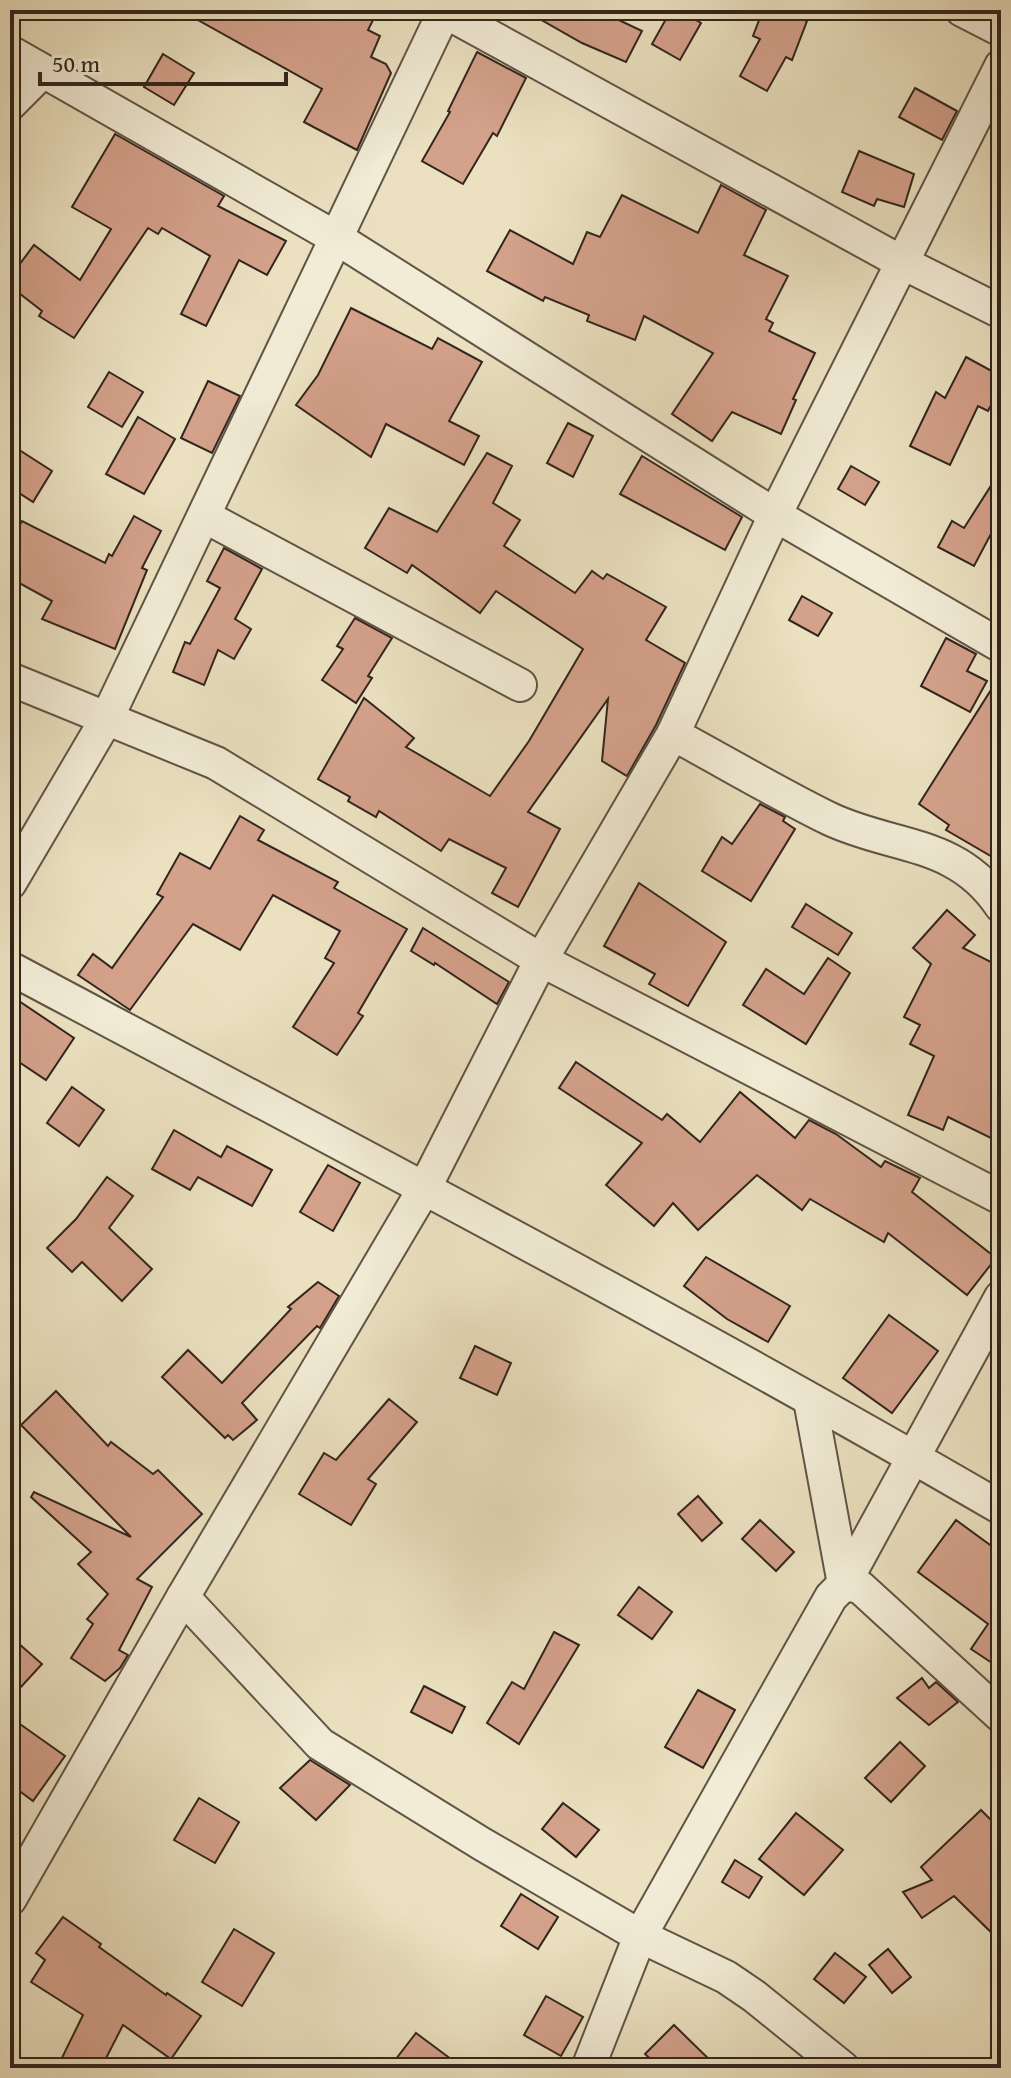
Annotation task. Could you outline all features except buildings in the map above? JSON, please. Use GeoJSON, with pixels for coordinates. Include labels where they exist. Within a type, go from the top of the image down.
{"type":"FeatureCollection","features":[{"type":"Feature","properties":{"kind":"street"},"geometry":{"type":"LineString","coordinates":[[10,883],[107,718],[338,239],[444,10],[903,263],[1001,312]]}},
{"type":"Feature","properties":{"kind":"street"},"geometry":{"type":"LineString","coordinates":[[962,10],[1001,30]]}},
{"type":"Feature","properties":{"kind":"street"},"geometry":{"type":"LineString","coordinates":[[10,52],[338,239],[775,515],[1001,646]]}},
{"type":"Feature","properties":{"kind":"street"},"geometry":{"type":"LineString","coordinates":[[10,1899],[183,1597],[424,1189],[541,960],[673,734],[775,515],[1001,66]]}},
{"type":"Feature","properties":{"kind":"street"},"geometry":{"type":"LineString","coordinates":[[10,104],[43,71]]}},
{"type":"Feature","properties":{"kind":"street"},"geometry":{"type":"LineString","coordinates":[[204,516],[520,685]]}},
{"type":"Feature","properties":{"kind":"street"},"geometry":{"type":"LineString","coordinates":[[10,679],[216,763],[541,960],[1001,1198]]}},
{"type":"Feature","properties":{"kind":"street"},"geometry":{"type":"LineString","coordinates":[[673,734],[832,820],[907,843],[970,870],[1001,906]]}},
{"type":"Feature","properties":{"kind":"street"},"geometry":{"type":"LineString","coordinates":[[10,968],[424,1189],[1001,1508]]}},
{"type":"Feature","properties":{"kind":"street"},"geometry":{"type":"LineString","coordinates":[[588,2068],[640,1936],[831,1597],[844,1584],[1001,1297]]}},
{"type":"Feature","properties":{"kind":"street"},"geometry":{"type":"LineString","coordinates":[[810,1400],[844,1584]]}},
{"type":"Feature","properties":{"kind":"street"},"geometry":{"type":"LineString","coordinates":[[844,1584],[860,1587],[1001,1716]]}},
{"type":"Feature","properties":{"kind":"street"},"geometry":{"type":"LineString","coordinates":[[183,1597],[320,1744],[482,1844],[640,1936],[726,1977],[843,2068]]}}]}
